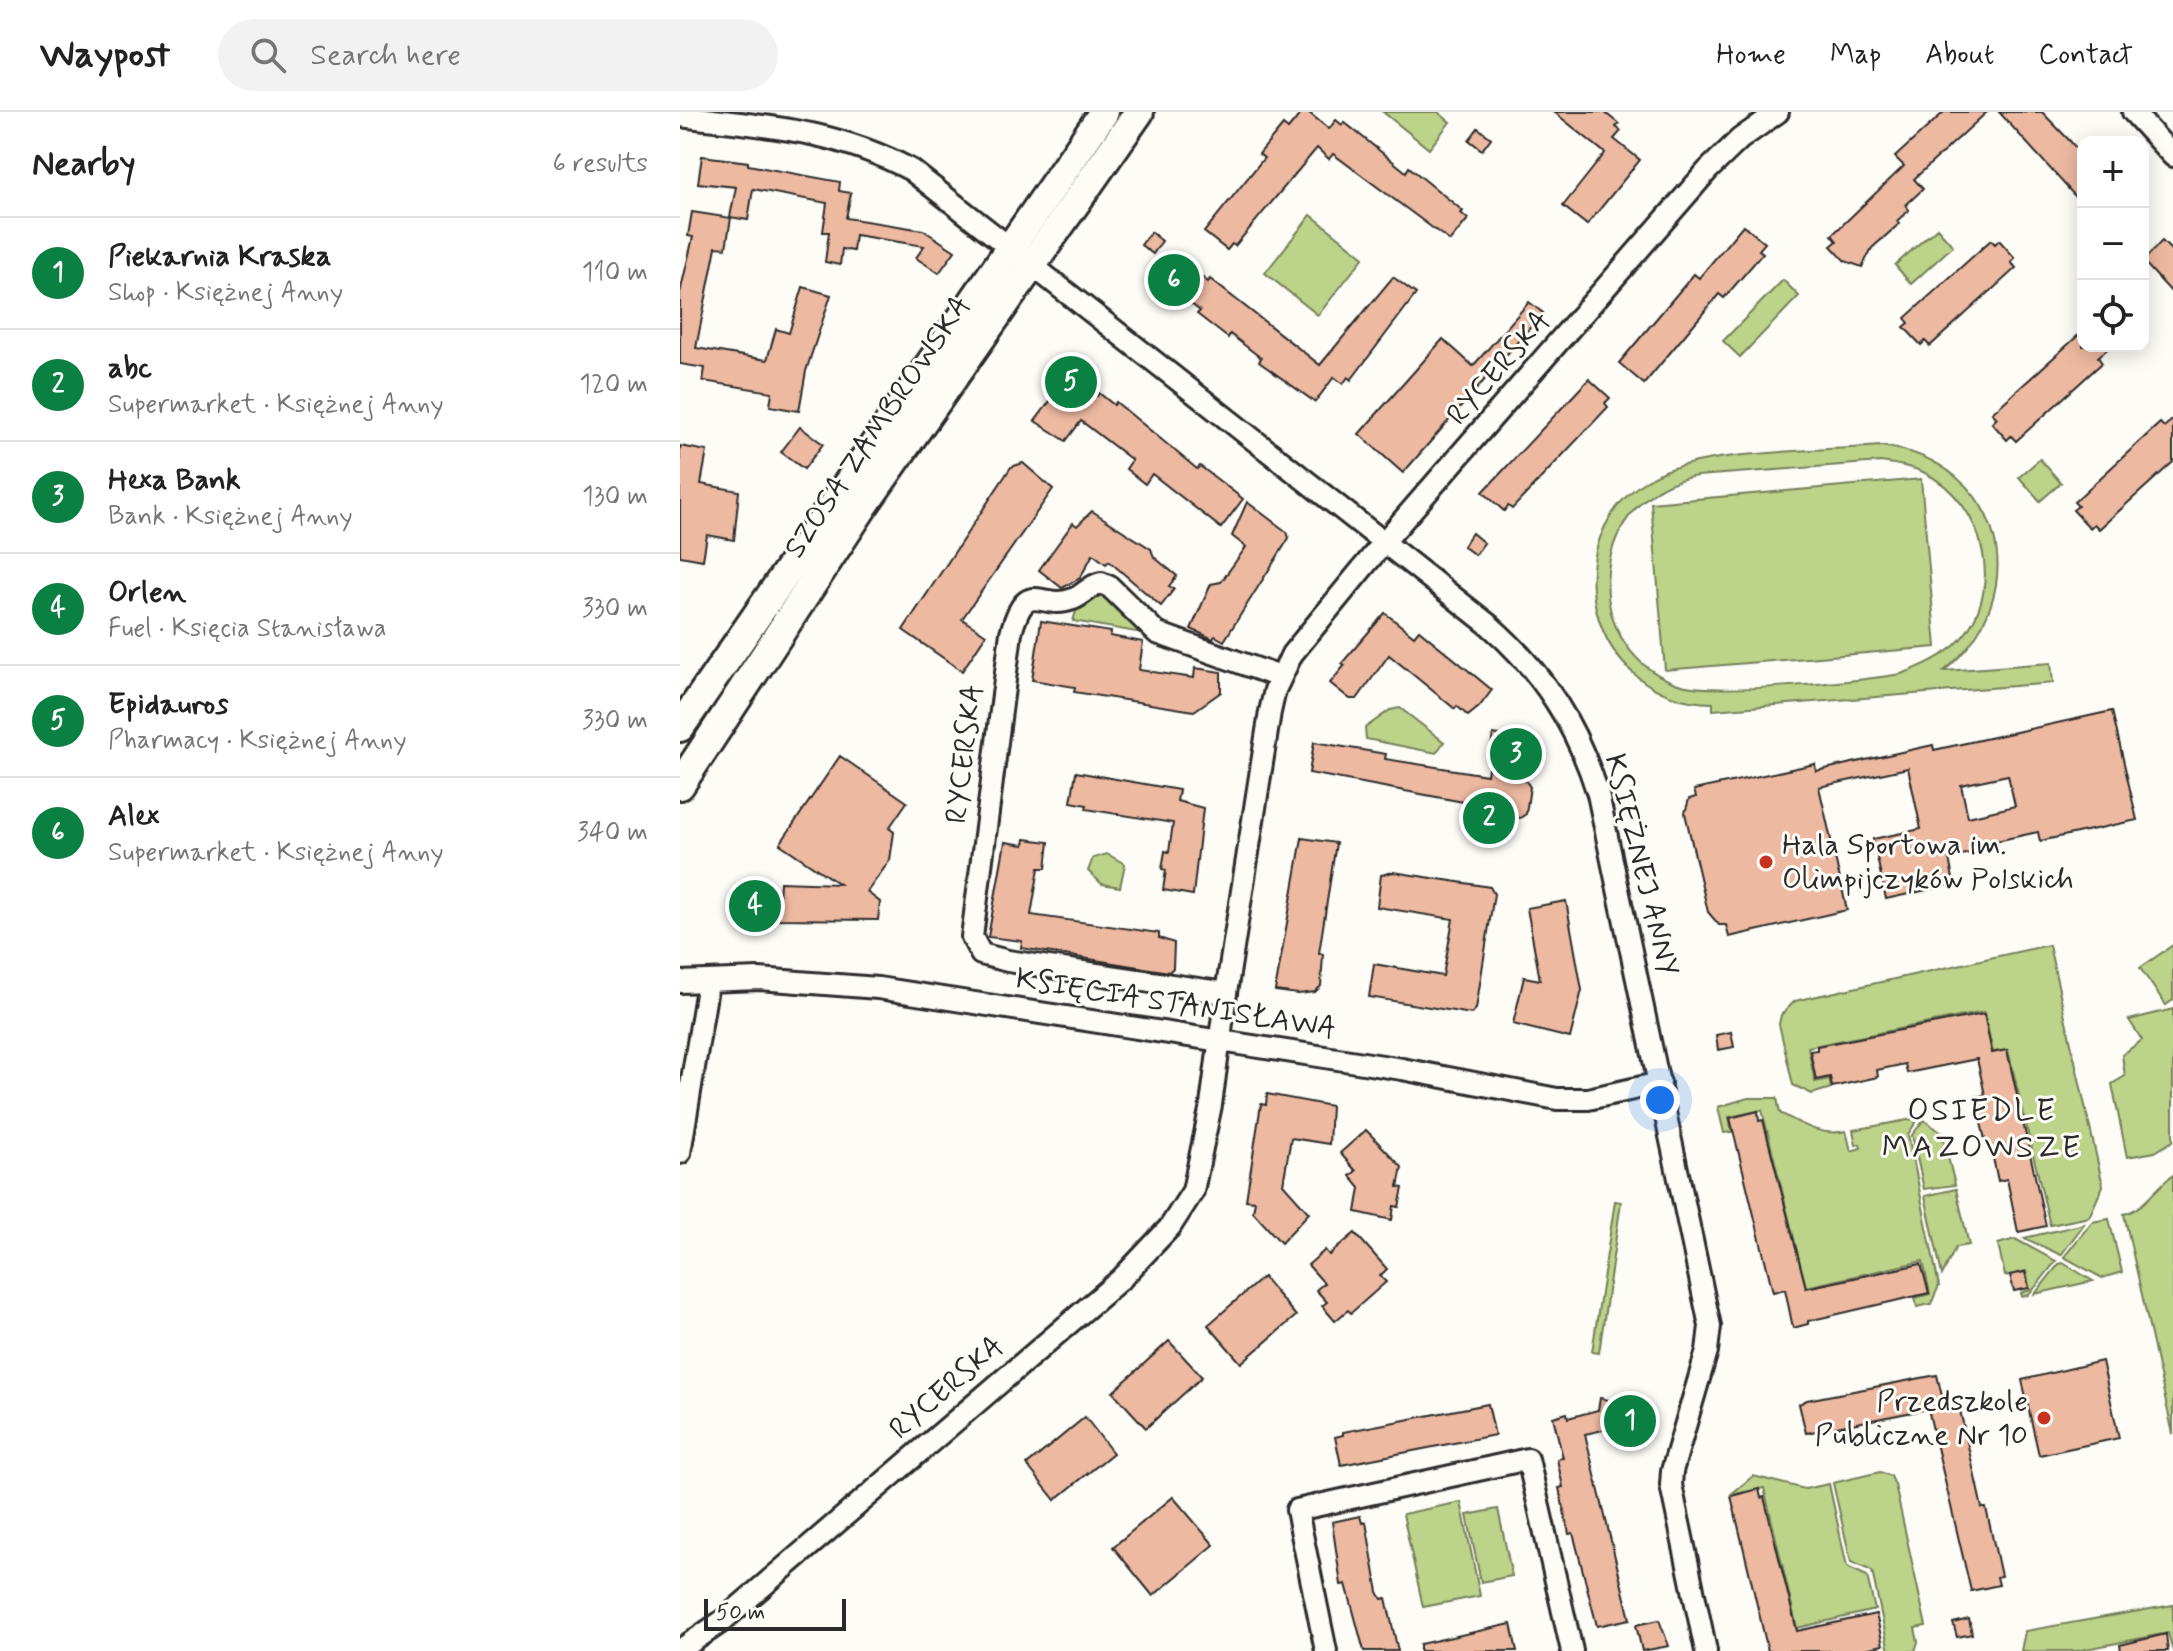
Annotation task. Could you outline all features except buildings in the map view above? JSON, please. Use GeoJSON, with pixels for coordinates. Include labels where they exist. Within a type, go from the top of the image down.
{"type":"FeatureCollection","features":[{"type":"Feature","properties":{"kind":"main road","name":"SZOSA ZAMBROWSKA"},"geometry":{"type":"LineString","coordinates":[[680,730],[1104,112]]}},
{"type":"Feature","properties":{"kind":"main road","name":"SZOSA ZAMBROWSKA"},"geometry":{"type":"LineString","coordinates":[[680,785],[864,505],[1139,112]]}},
{"type":"Feature","properties":{"kind":"main road"},"geometry":{"type":"LineString","coordinates":[[680,730],[697,735],[703,750]]}},
{"type":"Feature","properties":{"kind":"street","name":"RYCERSKA"},"geometry":{"type":"LineString","coordinates":[[680,1650],[721,1622],[1110,1288],[1170,1227],[1193,1191],[1220,1040],[1270,712],[1280,677],[1292,654],[1384,542],[1708,170],[1740,139],[1778,112]]}},
{"type":"Feature","properties":{"kind":"street"},"geometry":{"type":"LineString","coordinates":[[2133,112],[2173,156]]}},
{"type":"Feature","properties":{"kind":"street","name":"KSIĘŻNEJ ANNY"},"geometry":{"type":"LineString","coordinates":[[680,116],[816,133],[871,149],[911,170],[1011,245],[1507,641],[1548,687],[1573,729],[1598,794],[1710,1326],[1707,1351],[1672,1471],[1671,1485],[1706,1651]]}},
{"type":"Feature","properties":{"kind":"street","name":"RYCERSKA"},"geometry":{"type":"LineString","coordinates":[[1226,993],[1008,961],[981,954],[974,946],[972,937],[1011,633],[1016,614],[1028,600],[1070,600],[1101,583],[1110,587],[1157,633],[1280,677]]}},
{"type":"Feature","properties":{"kind":"street","name":"KSIĘCIA STANISŁAWA"},"geometry":{"type":"LineString","coordinates":[[680,982],[773,980],[863,986],[1402,1069],[1557,1099],[1588,1099],[1660,1083]]}},
{"type":"Feature","properties":{"kind":"street"},"geometry":{"type":"LineString","coordinates":[[680,1153],[708,982]]}},
{"type":"Feature","properties":{"kind":"street"},"geometry":{"type":"LineString","coordinates":[[1326,1651],[1297,1510],[1528,1459],[1572,1651]]}},
{"type":"Feature","properties":{"kind":"green space"},"geometry":{"type":"Polygon","coordinates":[[[1383,112],[1438,112],[1450,122],[1429,149],[1383,112]]]}},
{"type":"Feature","properties":{"kind":"green space"},"geometry":{"type":"Polygon","coordinates":[[[1311,215],[1364,257],[1318,315],[1265,273],[1311,215]]]}},
{"type":"Feature","properties":{"kind":"green space"},"geometry":{"type":"Polygon","coordinates":[[[1937,228],[1953,246],[1911,284],[1895,265],[1937,228]]]}},
{"type":"Feature","properties":{"kind":"green space"},"geometry":{"type":"Polygon","coordinates":[[[1783,280],[1799,296],[1740,357],[1723,341],[1783,280]]]}},
{"type":"Feature","properties":{"kind":"green space"},"geometry":{"type":"Polygon","coordinates":[[[1881,446],[1923,457],[1956,477],[1980,503],[1994,535],[1997,570],[1991,605],[1973,640],[1944,671],[2051,663],[2053,683],[1713,710],[1713,703],[1671,696],[1637,676],[1612,648],[1597,613],[1593,575],[1600,538],[1619,504],[1652,477],[1699,461],[1762,453],[1881,446]],[[1881,462],[1697,476],[1661,488],[1634,510],[1616,539],[1608,571],[1609,605],[1621,637],[1643,664],[1675,683],[1693,687],[1820,684],[1901,674],[1943,654],[1955,645],[1971,624],[1981,601],[1985,576],[1975,527],[1962,505],[1945,486],[1918,470],[1881,462]]]}},
{"type":"Feature","properties":{"kind":"green space"},"geometry":{"type":"Polygon","coordinates":[[[2040,459],[2061,483],[2040,501],[2019,477],[2040,459]]]}},
{"type":"Feature","properties":{"kind":"green space"},"geometry":{"type":"Polygon","coordinates":[[[1921,479],[1936,647],[1665,670],[1651,503],[1921,479]]]}},
{"type":"Feature","properties":{"kind":"green space"},"geometry":{"type":"Polygon","coordinates":[[[1101,591],[1142,633],[1073,621],[1077,608],[1101,591]]]}},
{"type":"Feature","properties":{"kind":"green space"},"geometry":{"type":"Polygon","coordinates":[[[1400,708],[1444,742],[1436,753],[1366,739],[1365,728],[1390,710],[1400,708]]]}},
{"type":"Feature","properties":{"kind":"green space"},"geometry":{"type":"Polygon","coordinates":[[[1107,854],[1125,864],[1120,887],[1102,884],[1088,871],[1093,858],[1107,854]]]}},
{"type":"Feature","properties":{"kind":"green space"},"geometry":{"type":"Polygon","coordinates":[[[2049,945],[2103,1186],[2089,1217],[2050,1225],[2008,1050],[1993,1052],[1984,1012],[1808,1047],[1815,1082],[1829,1079],[1831,1088],[1812,1094],[1793,1085],[1779,1024],[1781,1015],[1795,1001],[2049,945]]]}},
{"type":"Feature","properties":{"kind":"green space"},"geometry":{"type":"Polygon","coordinates":[[[2173,945],[2173,1000],[2166,1005],[2140,968],[2173,945]]]}},
{"type":"Feature","properties":{"kind":"green space"},"geometry":{"type":"Polygon","coordinates":[[[2173,1009],[2173,1141],[2155,1152],[2127,1157],[2112,1084],[2125,1076],[2122,1055],[2142,1040],[2129,1020],[2173,1009]]]}},
{"type":"Feature","properties":{"kind":"green space"},"geometry":{"type":"Polygon","coordinates":[[[1748,1098],[1777,1098],[1780,1113],[1796,1121],[1820,1131],[1846,1131],[1851,1151],[1861,1148],[1860,1144],[1856,1145],[1853,1130],[1919,1118],[1908,1134],[1939,1286],[1931,1304],[1917,1307],[1915,1298],[1930,1294],[1923,1261],[1806,1287],[1762,1110],[1729,1117],[1732,1132],[1724,1133],[1718,1107],[1748,1098]]]}},
{"type":"Feature","properties":{"kind":"green space"},"geometry":{"type":"Polygon","coordinates":[[[1924,1120],[1942,1133],[1955,1185],[1924,1189],[1912,1135],[1924,1120]]]}},
{"type":"Feature","properties":{"kind":"green space"},"geometry":{"type":"Polygon","coordinates":[[[2173,1175],[2173,1434],[2124,1214],[2137,1208],[2173,1175]]]}},
{"type":"Feature","properties":{"kind":"green space"},"geometry":{"type":"Polygon","coordinates":[[[1956,1189],[1969,1245],[1956,1247],[1942,1275],[1925,1196],[1956,1189]]]}},
{"type":"Feature","properties":{"kind":"green space"},"geometry":{"type":"Polygon","coordinates":[[[1615,1201],[1621,1202],[1599,1353],[1592,1352],[1615,1201]]]}},
{"type":"Feature","properties":{"kind":"green space"},"geometry":{"type":"Polygon","coordinates":[[[2109,1219],[2122,1272],[2102,1278],[2064,1257],[2092,1222],[2109,1219]]]}},
{"type":"Feature","properties":{"kind":"green space"},"geometry":{"type":"Polygon","coordinates":[[[2084,1224],[2061,1255],[2024,1238],[2084,1224]]]}},
{"type":"Feature","properties":{"kind":"green space"},"geometry":{"type":"Polygon","coordinates":[[[2015,1239],[2056,1261],[2029,1295],[2022,1297],[2021,1293],[2030,1290],[2026,1271],[2005,1276],[1998,1244],[2015,1239]]]}},
{"type":"Feature","properties":{"kind":"green space"},"geometry":{"type":"Polygon","coordinates":[[[2063,1263],[2093,1281],[2035,1294],[2059,1264],[2063,1263]]]}},
{"type":"Feature","properties":{"kind":"green space"},"geometry":{"type":"Polygon","coordinates":[[[1880,1472],[1891,1476],[1895,1485],[1926,1626],[1915,1628],[1918,1642],[1915,1651],[1889,1651],[1872,1571],[1851,1562],[1833,1483],[1880,1472]]]}},
{"type":"Feature","properties":{"kind":"green space"},"geometry":{"type":"Polygon","coordinates":[[[1753,1476],[1805,1489],[1829,1484],[1847,1567],[1867,1576],[1875,1610],[1797,1628],[1764,1488],[1730,1495],[1753,1476]]]}},
{"type":"Feature","properties":{"kind":"green space"},"geometry":{"type":"Polygon","coordinates":[[[1461,1502],[1480,1596],[1423,1607],[1403,1514],[1461,1502]]]}},
{"type":"Feature","properties":{"kind":"green space"},"geometry":{"type":"Polygon","coordinates":[[[1498,1509],[1512,1576],[1481,1582],[1467,1515],[1498,1509]]]}},
{"type":"Feature","properties":{"kind":"green space"},"geometry":{"type":"Polygon","coordinates":[[[2173,1605],[2173,1651],[2168,1633],[2076,1651],[2021,1651],[2025,1631],[2173,1605]]]}},
{"type":"Feature","properties":{"kind":"place","name":"Alex"},"geometry":{"type":"Point","coordinates":[1174,280]}},
{"type":"Feature","properties":{"kind":"place","name":"Epidauros"},"geometry":{"type":"Point","coordinates":[1071,382]}},
{"type":"Feature","properties":{"kind":"place","name":"Hexa Bank"},"geometry":{"type":"Point","coordinates":[1516,754]}},
{"type":"Feature","properties":{"kind":"place","name":"abc"},"geometry":{"type":"Point","coordinates":[1489,818]}},
{"type":"Feature","properties":{"kind":"place","name":"Hala Sportowa im. Olimpijczyków Polskich"},"geometry":{"type":"Point","coordinates":[1766,862]}},
{"type":"Feature","properties":{"kind":"place","name":"Orlen"},"geometry":{"type":"Point","coordinates":[755,906]}},
{"type":"Feature","properties":{"kind":"place","name":"Przedszkole Publiczne Nr 10"},"geometry":{"type":"Point","coordinates":[2044,1418]}},
{"type":"Feature","properties":{"kind":"place","name":"Piekarnia Kraska"},"geometry":{"type":"Point","coordinates":[1630,1421]}},
{"type":"Feature","properties":{"kind":"district","name":"OSIEDLE MAZOWSZE"},"geometry":{"type":"Point","coordinates":[1982,1130]}}]}
